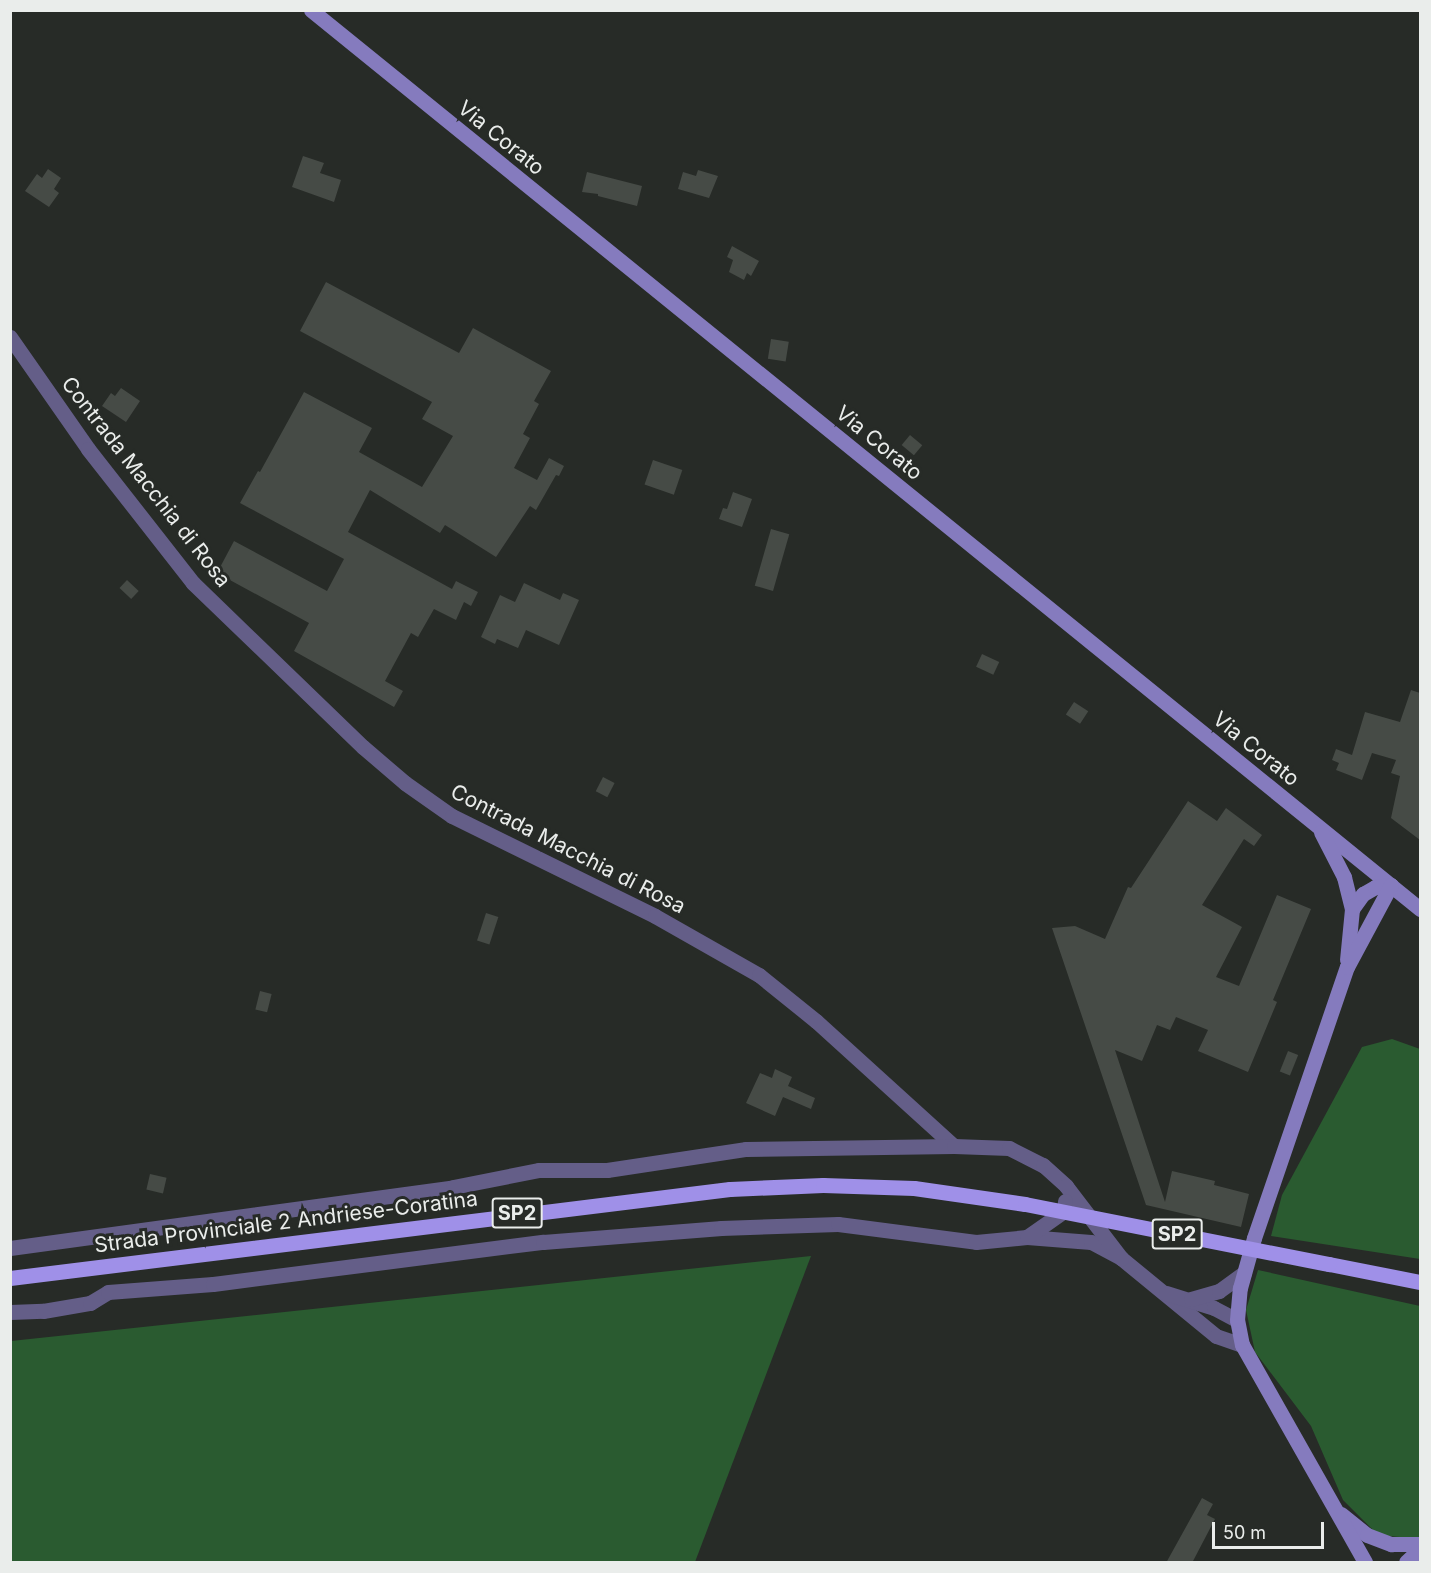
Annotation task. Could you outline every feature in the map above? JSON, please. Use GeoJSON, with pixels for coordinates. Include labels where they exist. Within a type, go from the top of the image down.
{"type":"FeatureCollection","features":[{"type":"Feature","properties":{"kind":"main road","name":"Via Corato"},"geometry":{"type":"LineString","coordinates":[[310,10],[1420,909]]}},
{"type":"Feature","properties":{"kind":"main road"},"geometry":{"type":"LineString","coordinates":[[1318,826],[1344,877],[1352,909],[1347,967]]}},
{"type":"Feature","properties":{"kind":"main road"},"geometry":{"type":"LineString","coordinates":[[1352,909],[1363,894],[1375,887],[1390,885]]}},
{"type":"Feature","properties":{"kind":"main road"},"geometry":{"type":"LineString","coordinates":[[1365,1563],[1242,1345],[1237,1320],[1244,1273],[1347,967],[1390,885]]}},
{"type":"Feature","properties":{"kind":"main road","name":"Strada Provinciale 2 Andriese-Coratina"},"geometry":{"type":"LineString","coordinates":[[10,1278],[730,1189],[824,1185],[914,1188],[1025,1204],[1418,1280]]}},
{"type":"Feature","properties":{"kind":"main road"},"geometry":{"type":"LineString","coordinates":[[1332,1506],[1367,1535],[1391,1544],[1420,1544]]}},
{"type":"Feature","properties":{"kind":"main road"},"geometry":{"type":"LineString","coordinates":[[1406,1563],[1420,1549]]}},
{"type":"Feature","properties":{"kind":"street","name":"Contrada Macchia di Rosa"},"geometry":{"type":"LineString","coordinates":[[10,337],[88,449],[193,584],[363,747],[405,783],[452,816],[656,916],[759,975],[816,1021],[954,1146]]}},
{"type":"Feature","properties":{"kind":"street"},"geometry":{"type":"LineString","coordinates":[[10,1248],[453,1187],[539,1170],[607,1170],[746,1149],[954,1146],[1010,1148],[1043,1165],[1066,1186],[1121,1258]]}},
{"type":"Feature","properties":{"kind":"street"},"geometry":{"type":"LineString","coordinates":[[1027,1238],[1064,1211],[1066,1186]]}},
{"type":"Feature","properties":{"kind":"street"},"geometry":{"type":"LineString","coordinates":[[10,1312],[42,1311],[90,1303],[108,1292],[213,1284],[543,1242],[721,1228],[838,1224],[976,1242],[1027,1238],[1091,1242],[1121,1258],[1216,1336],[1242,1345]]}},
{"type":"Feature","properties":{"kind":"street"},"geometry":{"type":"LineString","coordinates":[[1191,1299],[1219,1291],[1244,1273]]}},
{"type":"Feature","properties":{"kind":"street"},"geometry":{"type":"LineString","coordinates":[[1163,1292],[1191,1299],[1237,1320]]}},
{"type":"Feature","properties":{"kind":"green space"},"geometry":{"type":"Polygon","coordinates":[[[1392,1039],[1420,1049],[1420,1259],[1271,1236],[1282,1195],[1362,1047],[1392,1039]]]}},
{"type":"Feature","properties":{"kind":"green space"},"geometry":{"type":"Polygon","coordinates":[[[811,1256],[695,1562],[11,1562],[11,1341],[811,1256]]]}},
{"type":"Feature","properties":{"kind":"green space"},"geometry":{"type":"Polygon","coordinates":[[[1258,1270],[1420,1306],[1420,1539],[1378,1535],[1343,1500],[1311,1426],[1255,1352],[1246,1310],[1258,1270]]]}},
{"type":"Feature","properties":{"kind":"building"},"geometry":{"type":"Polygon","coordinates":[[[303,156],[324,163],[320,173],[341,180],[334,202],[292,187],[303,156]]]}},
{"type":"Feature","properties":{"kind":"building"},"geometry":{"type":"Polygon","coordinates":[[[48,169],[61,178],[54,189],[59,193],[49,207],[25,191],[37,174],[42,178],[48,169]]]}},
{"type":"Feature","properties":{"kind":"building"},"geometry":{"type":"Polygon","coordinates":[[[698,170],[718,176],[709,198],[678,189],[683,172],[696,176],[698,170]]]}},
{"type":"Feature","properties":{"kind":"building"},"geometry":{"type":"Polygon","coordinates":[[[587,172],[642,186],[637,206],[598,196],[598,194],[582,192],[587,172]]]}},
{"type":"Feature","properties":{"kind":"building"},"geometry":{"type":"Polygon","coordinates":[[[732,246],[759,261],[751,276],[747,273],[744,280],[729,272],[733,260],[727,257],[732,246]]]}},
{"type":"Feature","properties":{"kind":"building"},"geometry":{"type":"Polygon","coordinates":[[[326,282],[459,353],[473,328],[551,371],[534,401],[539,404],[523,434],[530,438],[514,468],[537,480],[549,458],[564,466],[559,476],[556,475],[536,510],[530,506],[496,557],[445,525],[440,533],[370,490],[348,532],[452,589],[456,581],[478,592],[471,606],[464,602],[456,620],[434,609],[418,637],[411,633],[385,681],[403,691],[394,707],[294,651],[309,623],[217,573],[234,541],[327,591],[344,559],[240,503],[258,471],[260,472],[304,392],[372,428],[359,452],[422,487],[453,436],[422,419],[432,402],[300,331],[326,282]]]}},
{"type":"Feature","properties":{"kind":"building"},"geometry":{"type":"Polygon","coordinates":[[[771,339],[789,342],[786,362],[768,359],[771,339]]]}},
{"type":"Feature","properties":{"kind":"building"},"geometry":{"type":"Polygon","coordinates":[[[121,388],[140,401],[126,422],[102,406],[111,393],[115,396],[121,388]]]}},
{"type":"Feature","properties":{"kind":"building"},"geometry":{"type":"Polygon","coordinates":[[[910,435],[922,445],[914,455],[902,445],[910,435]]]}},
{"type":"Feature","properties":{"kind":"building"},"geometry":{"type":"Polygon","coordinates":[[[653,460],[682,470],[674,495],[645,485],[653,460]]]}},
{"type":"Feature","properties":{"kind":"building"},"geometry":{"type":"Polygon","coordinates":[[[733,492],[752,499],[742,527],[719,519],[723,508],[727,509],[733,492]]]}},
{"type":"Feature","properties":{"kind":"building"},"geometry":{"type":"Polygon","coordinates":[[[771,529],[789,534],[773,591],[755,586],[771,529]]]}},
{"type":"Feature","properties":{"kind":"building"},"geometry":{"type":"Polygon","coordinates":[[[127,580],[139,591],[131,599],[119,588],[127,580]]]}},
{"type":"Feature","properties":{"kind":"building"},"geometry":{"type":"Polygon","coordinates":[[[524,583],[560,600],[563,593],[579,600],[559,645],[526,630],[518,648],[497,639],[495,644],[481,637],[500,595],[515,602],[524,583]]]}},
{"type":"Feature","properties":{"kind":"building"},"geometry":{"type":"Polygon","coordinates":[[[982,654],[999,662],[993,675],[976,667],[982,654]]]}},
{"type":"Feature","properties":{"kind":"building"},"geometry":{"type":"Polygon","coordinates":[[[1411,690],[1420,693],[1420,840],[1391,818],[1400,776],[1391,773],[1396,760],[1372,753],[1362,780],[1336,770],[1339,763],[1332,760],[1336,749],[1352,755],[1365,712],[1400,722],[1411,690]]]}},
{"type":"Feature","properties":{"kind":"building"},"geometry":{"type":"Polygon","coordinates":[[[1074,702],[1088,711],[1080,724],[1066,715],[1074,702]]]}},
{"type":"Feature","properties":{"kind":"building"},"geometry":{"type":"Polygon","coordinates":[[[603,777],[615,783],[607,797],[596,791],[603,777]]]}},
{"type":"Feature","properties":{"kind":"building"},"geometry":{"type":"Polygon","coordinates":[[[1188,801],[1217,821],[1226,808],[1262,835],[1254,846],[1244,839],[1202,905],[1242,927],[1216,977],[1239,986],[1277,895],[1311,909],[1273,1000],[1277,1002],[1248,1072],[1198,1051],[1208,1030],[1176,1017],[1170,1030],[1157,1025],[1142,1061],[1115,1050],[1165,1202],[1172,1171],[1215,1181],[1214,1185],[1249,1194],[1241,1227],[1146,1205],[1052,928],[1075,926],[1105,939],[1128,887],[1131,888],[1188,801]]]}},
{"type":"Feature","properties":{"kind":"building"},"geometry":{"type":"Polygon","coordinates":[[[486,913],[498,917],[489,945],[477,941],[486,913]]]}},
{"type":"Feature","properties":{"kind":"building"},"geometry":{"type":"Polygon","coordinates":[[[260,991],[272,994],[267,1012],[255,1009],[260,991]]]}},
{"type":"Feature","properties":{"kind":"building"},"geometry":{"type":"Polygon","coordinates":[[[1288,1051],[1298,1055],[1290,1076],[1280,1071],[1288,1051]]]}},
{"type":"Feature","properties":{"kind":"building"},"geometry":{"type":"Polygon","coordinates":[[[775,1069],[792,1077],[788,1086],[815,1098],[811,1109],[783,1097],[775,1116],[746,1103],[760,1073],[772,1078],[775,1069]]]}},
{"type":"Feature","properties":{"kind":"building"},"geometry":{"type":"Polygon","coordinates":[[[150,1174],[167,1178],[163,1193],[146,1190],[150,1174]]]}},
{"type":"Feature","properties":{"kind":"building"},"geometry":{"type":"Polygon","coordinates":[[[1202,1498],[1213,1504],[1207,1515],[1215,1519],[1192,1563],[1166,1563],[1202,1498]]]}}]}
